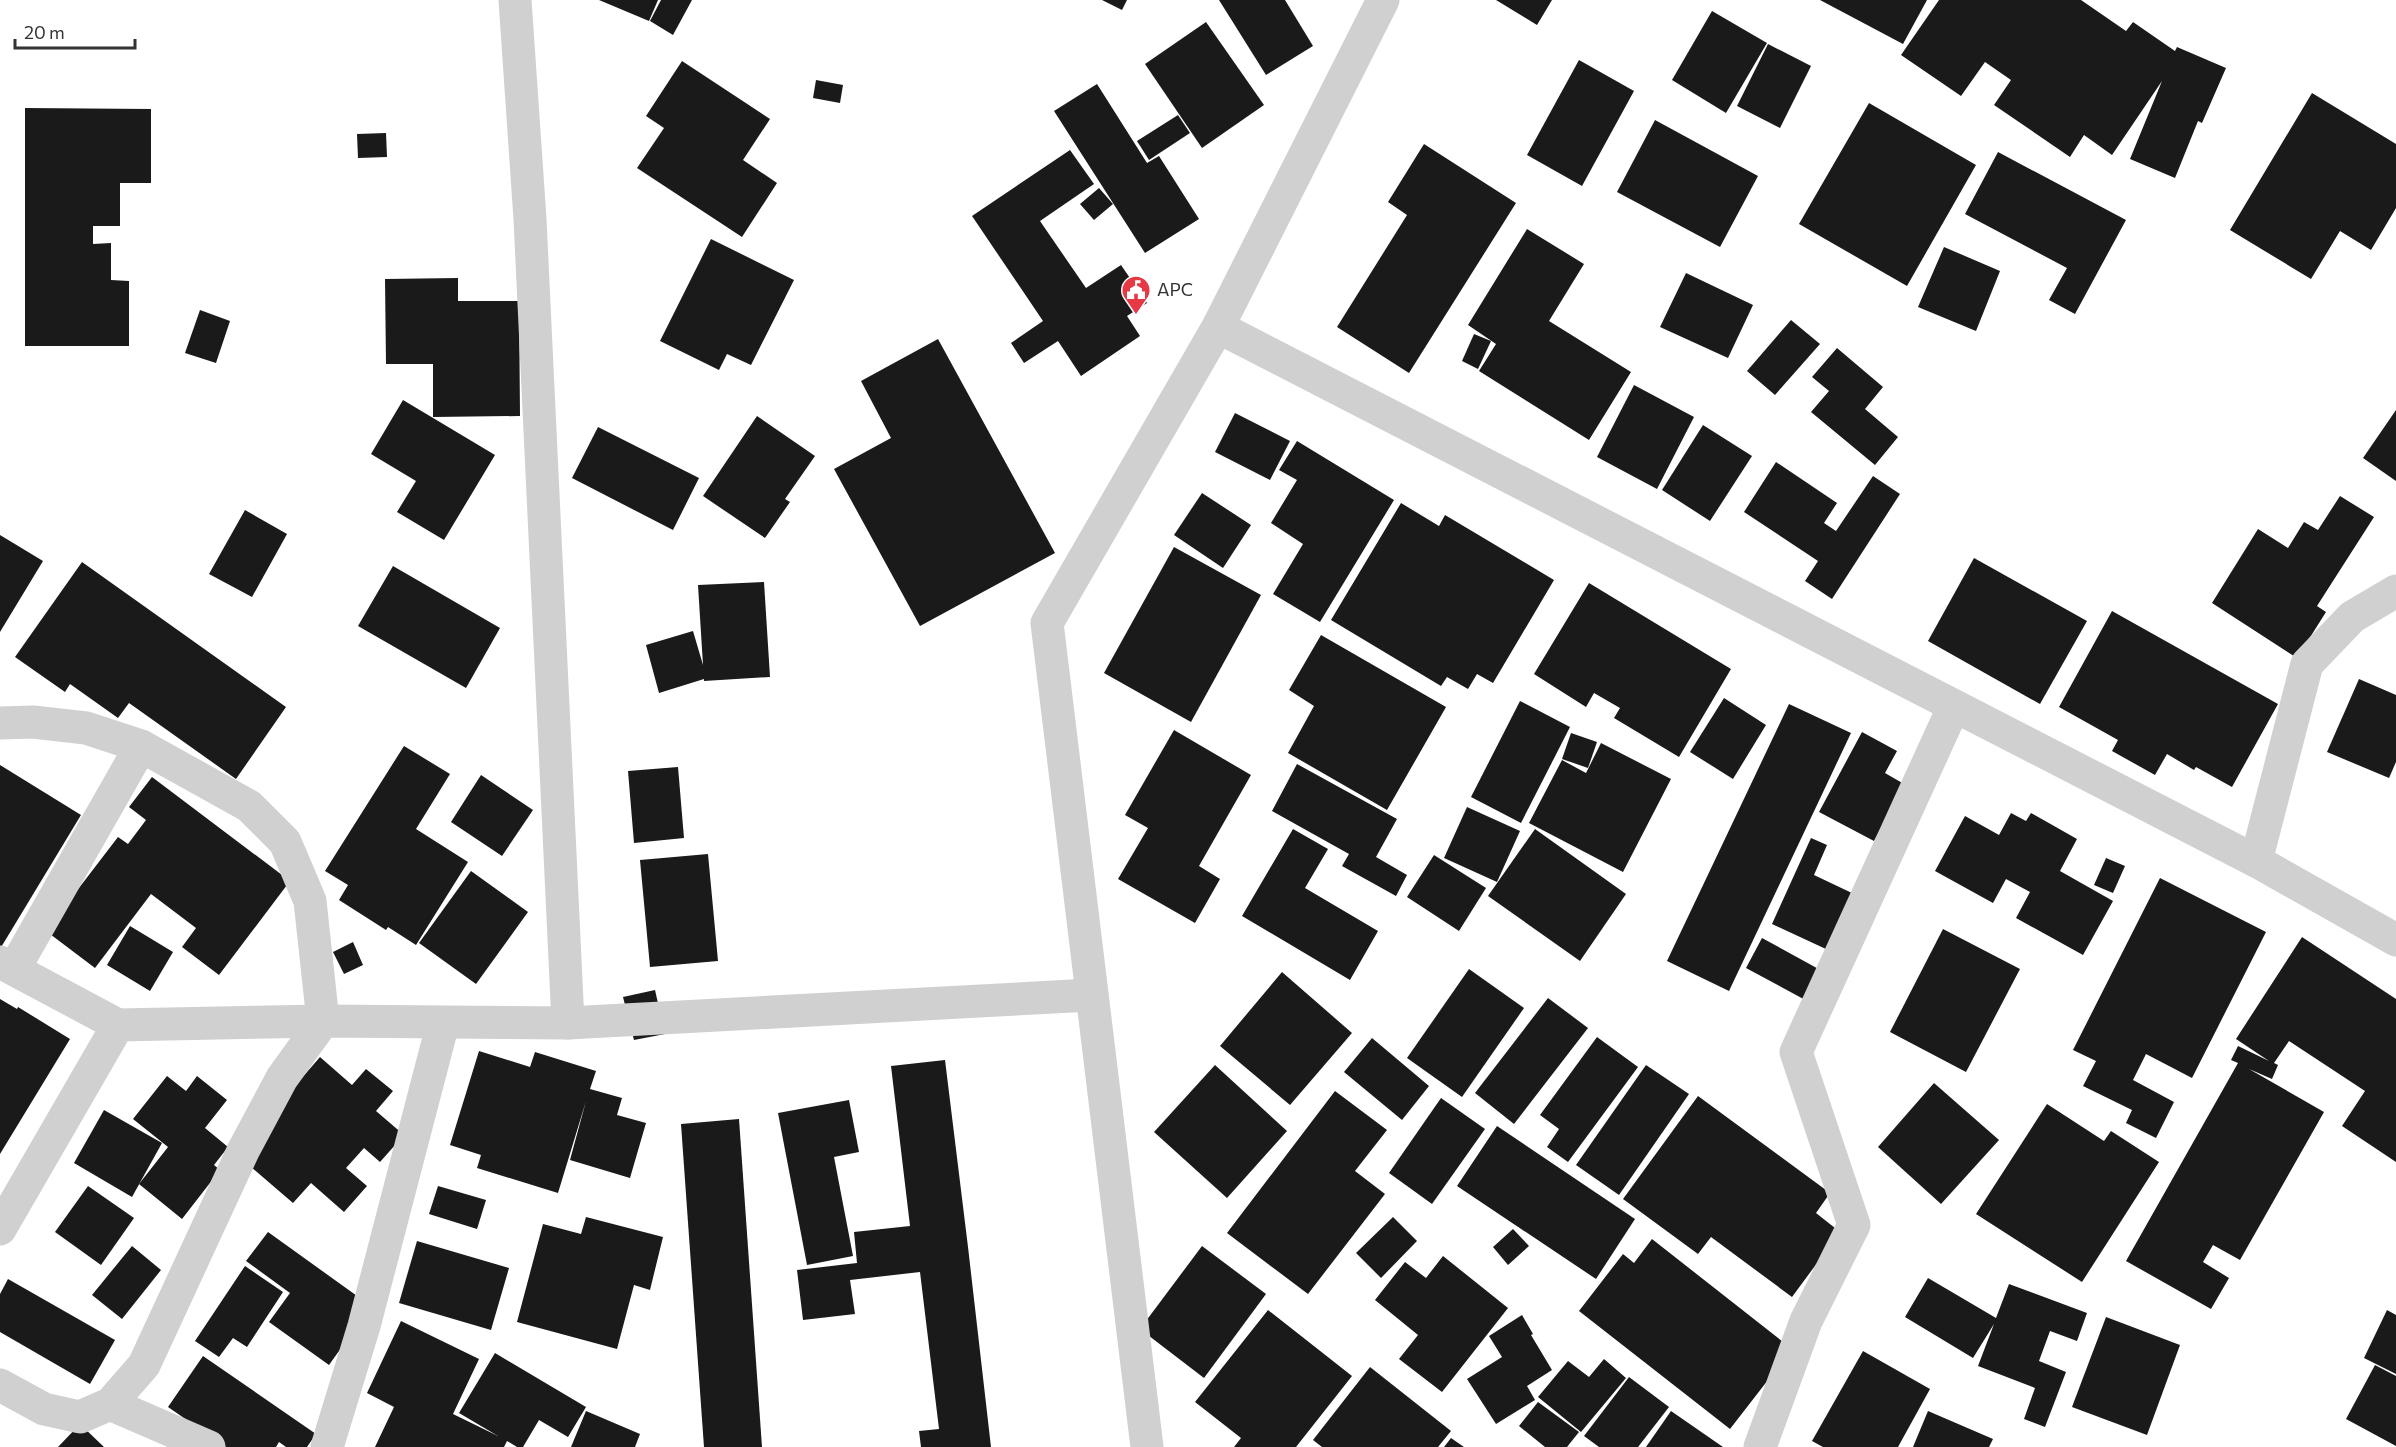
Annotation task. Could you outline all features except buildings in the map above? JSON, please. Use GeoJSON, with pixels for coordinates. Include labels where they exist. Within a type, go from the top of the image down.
{"type":"FeatureCollection","features":[{"type":"Feature","properties":{"kind":"street"},"geometry":{"type":"LineString","coordinates":[[515,0],[530,219],[568,1023]]}},
{"type":"Feature","properties":{"kind":"street"},"geometry":{"type":"LineString","coordinates":[[1147,1447],[1047,622],[1218,327],[1383,0]]}},
{"type":"Feature","properties":{"kind":"street"},"geometry":{"type":"LineString","coordinates":[[1218,327],[2256,861],[2396,940]]}},
{"type":"Feature","properties":{"kind":"street"},"geometry":{"type":"LineString","coordinates":[[2256,861],[2307,664],[2352,617],[2396,591]]}},
{"type":"Feature","properties":{"kind":"street"},"geometry":{"type":"LineString","coordinates":[[1760,1447],[1806,1321],[1854,1225],[1796,1052],[1954,706]]}},
{"type":"Feature","properties":{"kind":"street"},"geometry":{"type":"LineString","coordinates":[[0,723],[33,722],[86,728],[141,746],[249,806],[285,842],[310,901],[323,1021],[282,1078],[249,1140],[144,1365],[110,1404],[80,1417],[44,1409],[0,1385]]}},
{"type":"Feature","properties":{"kind":"street"},"geometry":{"type":"LineString","coordinates":[[141,746],[7,966],[118,1025],[323,1021],[568,1023],[1091,995]]}},
{"type":"Feature","properties":{"kind":"street"},"geometry":{"type":"LineString","coordinates":[[327,1447],[364,1326],[443,1023]]}},
{"type":"Feature","properties":{"kind":"street"},"geometry":{"type":"LineString","coordinates":[[0,1229],[118,1025]]}},
{"type":"Feature","properties":{"kind":"street"},"geometry":{"type":"LineString","coordinates":[[110,1404],[209,1447]]}},
{"type":"Feature","properties":{"kind":"place","name":"APC"},"geometry":{"type":"Point","coordinates":[1136,316]}}]}
